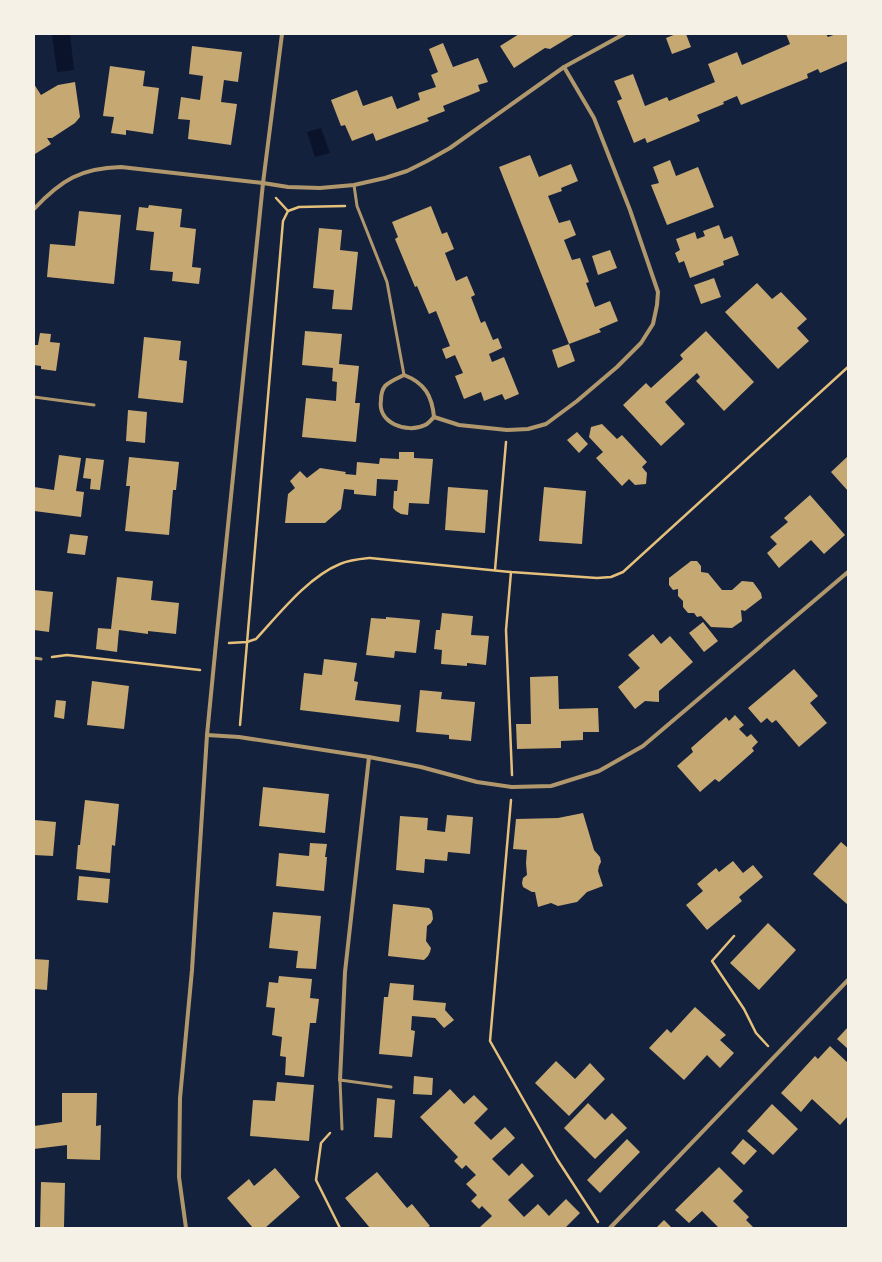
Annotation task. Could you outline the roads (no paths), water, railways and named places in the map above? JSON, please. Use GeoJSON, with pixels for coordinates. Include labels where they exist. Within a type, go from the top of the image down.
{"type":"FeatureCollection","features":[{"type":"Feature","properties":{"kind":"street"},"geometry":{"type":"LineString","coordinates":[[186,1228],[179,1177],[180,1098],[192,962],[207,735],[263,183],[282,34]]}},
{"type":"Feature","properties":{"kind":"street"},"geometry":{"type":"LineString","coordinates":[[34,209],[46,196],[64,182],[84,172],[104,168],[121,168],[288,187],[320,188],[354,185],[385,178],[407,171],[450,148],[564,67],[624,34]]}},
{"type":"Feature","properties":{"kind":"street"},"geometry":{"type":"LineString","coordinates":[[434,417],[459,425],[507,430],[528,429],[546,424],[577,402],[617,367],[641,343],[653,324],[658,292],[630,210],[594,118],[564,67]]}},
{"type":"Feature","properties":{"kind":"street"},"geometry":{"type":"LineString","coordinates":[[404,376],[420,382],[433,406],[434,417],[426,425],[414,429],[401,428],[392,424],[384,418],[380,406],[382,393],[386,386],[393,380],[404,376]]}},
{"type":"Feature","properties":{"kind":"street"},"geometry":{"type":"LineString","coordinates":[[207,735],[239,738],[369,757],[421,767],[477,782],[512,787],[551,786],[599,771],[643,746],[848,572]]}},
{"type":"Feature","properties":{"kind":"street"},"geometry":{"type":"LineString","coordinates":[[340,1080],[345,972],[369,757]]}},
{"type":"Feature","properties":{"kind":"street"},"geometry":{"type":"LineString","coordinates":[[610,1228],[848,980]]}},
{"type":"Feature","properties":{"kind":"lane"},"geometry":{"type":"LineString","coordinates":[[354,185],[357,206],[387,282],[404,376]]}},
{"type":"Feature","properties":{"kind":"lane"},"geometry":{"type":"LineString","coordinates":[[34,397],[94,405]]}},
{"type":"Feature","properties":{"kind":"lane"},"geometry":{"type":"LineString","coordinates":[[34,658],[41,659]]}},
{"type":"Feature","properties":{"kind":"lane"},"geometry":{"type":"LineString","coordinates":[[342,1129],[340,1080],[391,1087]]}},
{"type":"Feature","properties":{"kind":"water"},"geometry":{"type":"Polygon","coordinates":[[[70,34],[74,70],[57,72],[52,35],[70,34]]]}},
{"type":"Feature","properties":{"kind":"water"},"geometry":{"type":"Polygon","coordinates":[[[321,128],[330,153],[315,157],[307,132],[321,128]]]}}]}
